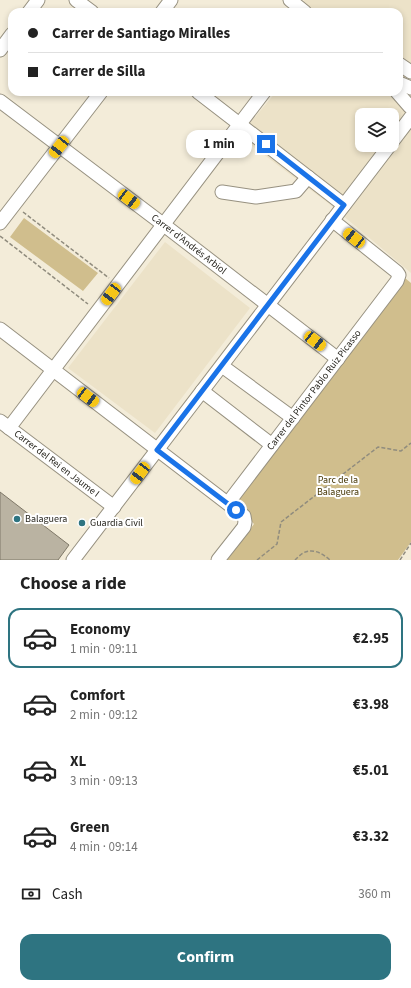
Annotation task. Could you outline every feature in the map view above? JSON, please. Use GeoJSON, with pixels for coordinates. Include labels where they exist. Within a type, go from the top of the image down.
{"type":"FeatureCollection","features":[{"type":"Feature","properties":{"kind":"street"},"geometry":{"type":"LineString","coordinates":[[76,0],[87,8]]}},
{"type":"Feature","properties":{"kind":"street"},"geometry":{"type":"LineString","coordinates":[[292,0],[301,8]]}},
{"type":"Feature","properties":{"kind":"street"},"geometry":{"type":"LineString","coordinates":[[0,50],[8,39]]}},
{"type":"Feature","properties":{"kind":"street"},"geometry":{"type":"LineString","coordinates":[[0,223],[98,96]]}},
{"type":"Feature","properties":{"kind":"street"},"geometry":{"type":"LineString","coordinates":[[203,96],[344,205]]}},
{"type":"Feature","properties":{"kind":"street"},"geometry":{"type":"LineString","coordinates":[[5,424],[53,370],[261,96]]}},
{"type":"Feature","properties":{"kind":"street"},"geometry":{"type":"LineString","coordinates":[[399,129],[411,108],[400,96]]}},
{"type":"Feature","properties":{"kind":"street","name":"Carrer d'Andrés Arbiol"},"geometry":{"type":"LineString","coordinates":[[0,101],[338,359]]}},
{"type":"Feature","properties":{"kind":"street"},"geometry":{"type":"LineString","coordinates":[[75,559],[385,152]]}},
{"type":"Feature","properties":{"kind":"street"},"geometry":{"type":"LineString","coordinates":[[222,192],[256,197],[296,191],[308,177]]}},
{"type":"Feature","properties":{"kind":"street","name":"Carrer del Pintor Pablo Ruiz Picasso"},"geometry":{"type":"LineString","coordinates":[[228,504],[397,281],[399,275],[397,272],[332,220]]}},
{"type":"Feature","properties":{"kind":"street"},"geometry":{"type":"LineString","coordinates":[[0,329],[244,516],[244,528],[218,560]]}},
{"type":"Feature","properties":{"kind":"street"},"geometry":{"type":"LineString","coordinates":[[222,366],[293,418]]}},
{"type":"Feature","properties":{"kind":"street"},"geometry":{"type":"LineString","coordinates":[[202,391],[272,445]]}},
{"type":"Feature","properties":{"kind":"street","name":"Carrer del Rei en Jaume I"},"geometry":{"type":"LineString","coordinates":[[5,424],[114,507]]}},
{"type":"Feature","properties":{"kind":"path"},"geometry":{"type":"LineString","coordinates":[[14,205],[118,285]]}},
{"type":"Feature","properties":{"kind":"path"},"geometry":{"type":"LineString","coordinates":[[0,236],[98,312]]}},
{"type":"Feature","properties":{"kind":"path"},"geometry":{"type":"LineString","coordinates":[[257,560],[277,544],[281,522],[378,447],[401,451],[411,443]]}},
{"type":"Feature","properties":{"kind":"path"},"geometry":{"type":"LineString","coordinates":[[400,560],[411,543]]}},
{"type":"Feature","properties":{"kind":"path"},"geometry":{"type":"LineString","coordinates":[[295,560],[303,553],[314,551],[322,553],[330,560]]}},
{"type":"Feature","properties":{"kind":"shaded area"},"geometry":{"type":"Polygon","coordinates":[[[304,0],[411,0],[411,273],[328,203],[239,136],[273,96],[403,96],[403,8],[299,8],[304,0]]]}},
{"type":"Feature","properties":{"kind":"shaded area"},"geometry":{"type":"Polygon","coordinates":[[[165,242],[250,308],[155,433],[68,368],[165,242]]]}},
{"type":"Feature","properties":{"kind":"green space"},"geometry":{"type":"Polygon","coordinates":[[[24,218],[98,273],[83,291],[10,237],[24,218]]]}},
{"type":"Feature","properties":{"kind":"green space","name":"Parc de la Balaguera"},"geometry":{"type":"Polygon","coordinates":[[[405,278],[411,283],[411,542],[398,560],[227,560],[254,524],[234,501],[405,278]]]}},
{"type":"Feature","properties":{"kind":"building","name":"Balaguera"},"geometry":{"type":"Polygon","coordinates":[[[0,492],[69,545],[58,560],[0,560],[0,492]]]}},
{"type":"Feature","properties":{"kind":"place","name":"Balaguera"},"geometry":{"type":"Point","coordinates":[17,519]}},
{"type":"Feature","properties":{"kind":"place","name":"Guardia Civil"},"geometry":{"type":"Point","coordinates":[82,523]}},
{"type":"Feature","properties":{"kind":"route"},"geometry":{"type":"LineString","coordinates":[[236,510],[157,450],[344,205],[266,144]]}}]}
